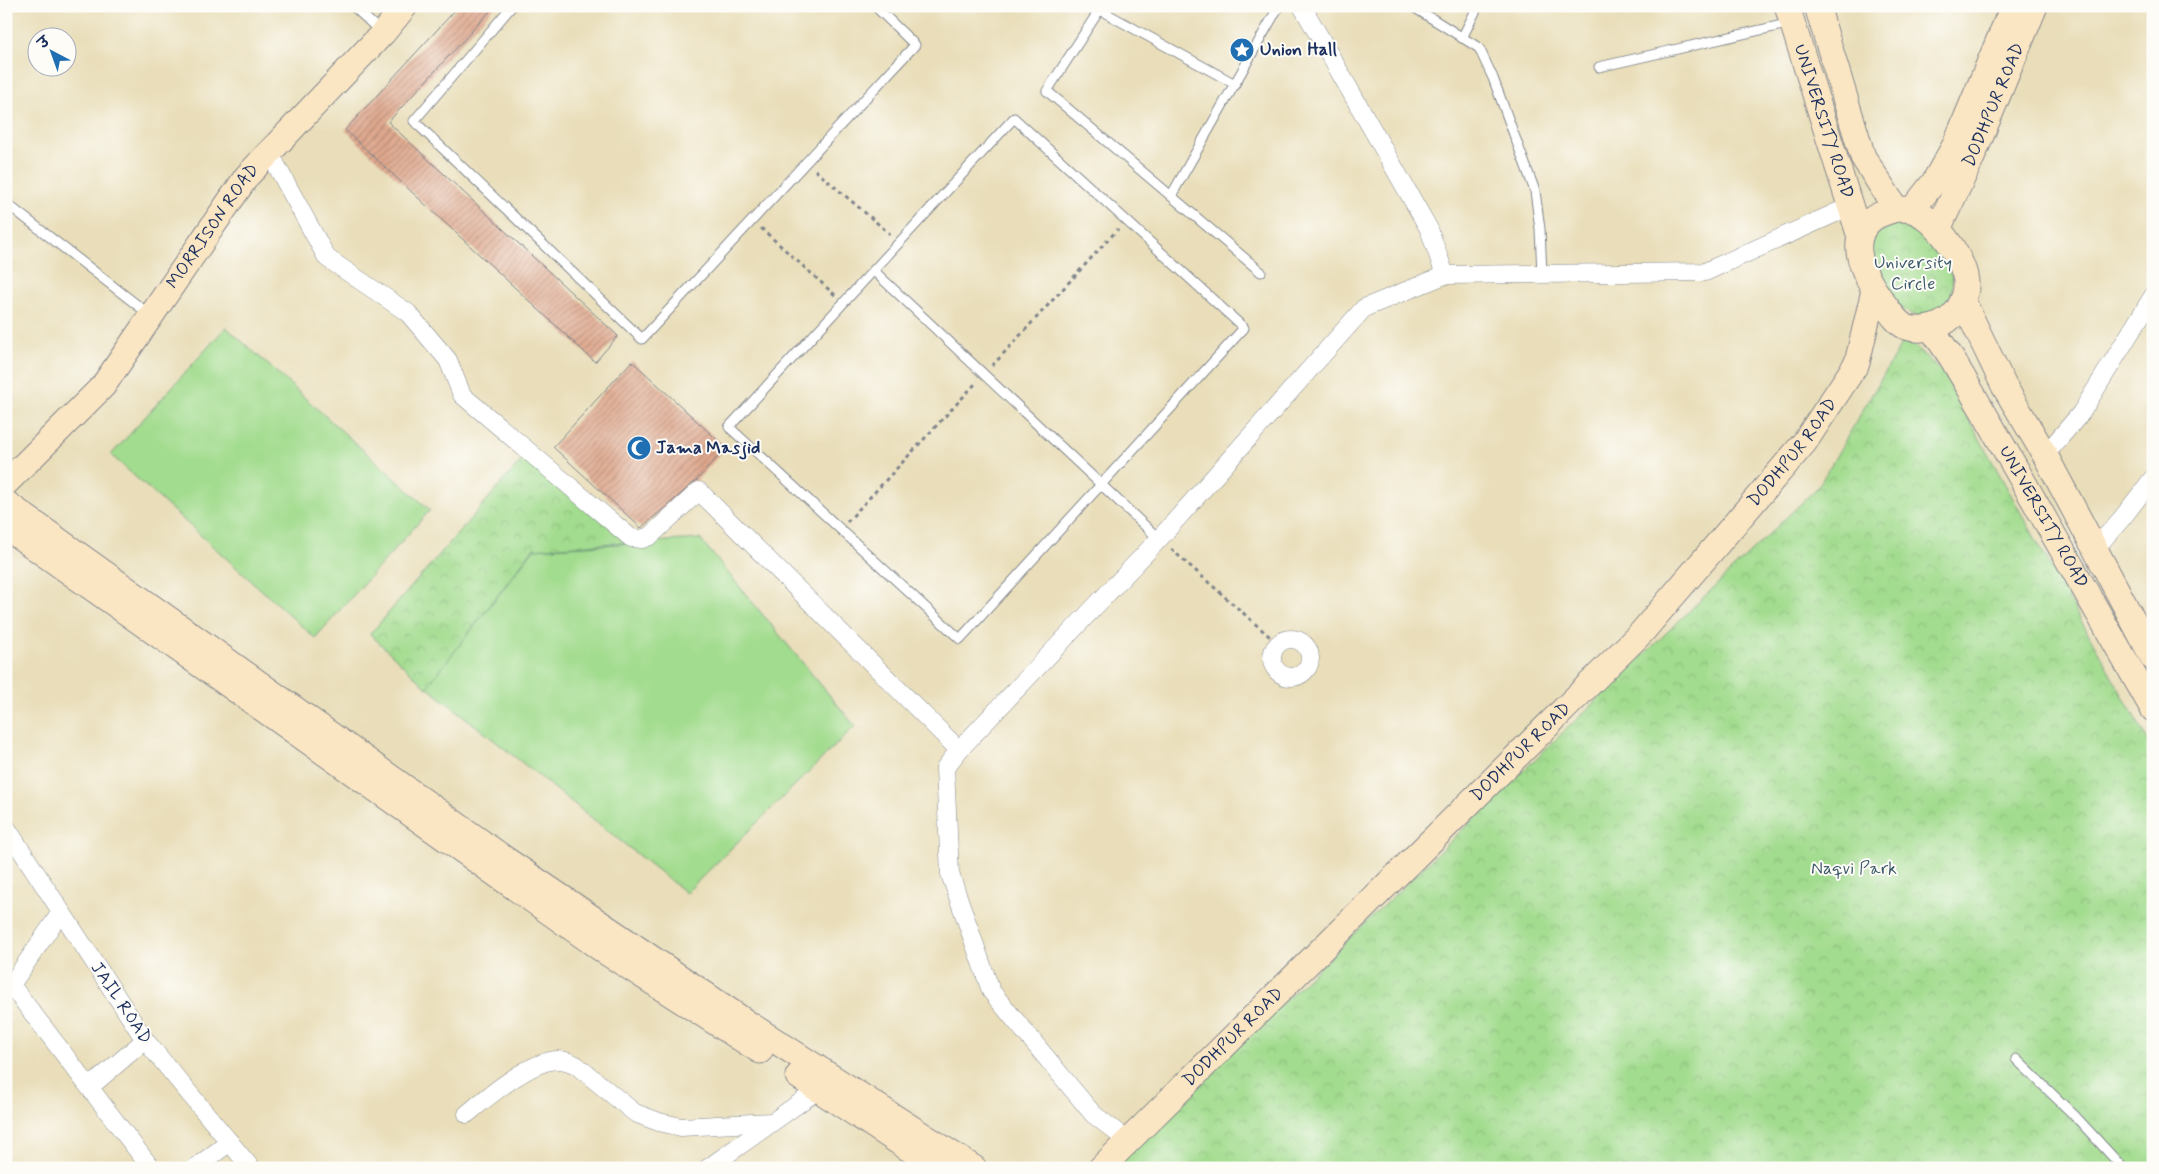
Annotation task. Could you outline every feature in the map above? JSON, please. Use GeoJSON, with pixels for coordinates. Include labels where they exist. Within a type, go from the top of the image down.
{"type":"FeatureCollection","features":[{"type":"Feature","properties":{"kind":"main road","name":"MORRISON ROAD"},"geometry":{"type":"LineString","coordinates":[[6,483],[103,386],[247,176],[383,33],[404,6]]}},
{"type":"Feature","properties":{"kind":"main road"},"geometry":{"type":"LineString","coordinates":[[1817,6],[1863,157],[1904,209],[1928,218],[1946,237],[1959,258],[1967,285],[1963,301],[1953,316],[1931,328],[1923,330],[1904,326],[1894,317],[1865,274],[1860,254],[1860,237],[1865,226],[1875,216],[1904,209]]}},
{"type":"Feature","properties":{"kind":"main road","name":"DODHPUR ROAD"},"geometry":{"type":"LineString","coordinates":[[1904,209],[1934,182],[1955,145],[2018,6]]}},
{"type":"Feature","properties":{"kind":"main road","name":"DODHPUR ROAD"},"geometry":{"type":"LineString","coordinates":[[1938,228],[1971,160],[2018,6]]}},
{"type":"Feature","properties":{"kind":"main road","name":"UNIVERSITY ROAD"},"geometry":{"type":"LineString","coordinates":[[1789,14],[1860,237]]}},
{"type":"Feature","properties":{"kind":"main road","name":"DODHPUR ROAD"},"geometry":{"type":"LineString","coordinates":[[1102,1168],[1642,632],[1804,443],[1857,363],[1874,290]]}},
{"type":"Feature","properties":{"kind":"main road","name":"UNIVERSITY ROAD"},"geometry":{"type":"LineString","coordinates":[[1963,301],[2004,386],[2045,455],[2153,658]]}},
{"type":"Feature","properties":{"kind":"main road","name":"UNIVERSITY ROAD"},"geometry":{"type":"LineString","coordinates":[[1931,328],[1951,357],[1984,413],[2153,709]]}},
{"type":"Feature","properties":{"kind":"main road"},"geometry":{"type":"LineString","coordinates":[[6,503],[505,859],[749,1024],[938,1168]]}},
{"type":"Feature","properties":{"kind":"main road"},"geometry":{"type":"LineString","coordinates":[[6,527],[607,953],[824,1082],[974,1168]]}},
{"type":"Feature","properties":{"kind":"street"},"geometry":{"type":"LineString","coordinates":[[1302,6],[1429,229],[1444,275]]}},
{"type":"Feature","properties":{"kind":"street"},"geometry":{"type":"LineString","coordinates":[[269,152],[327,258],[408,313],[448,360],[462,395],[632,538],[642,540],[650,536],[699,491],[959,750]]}},
{"type":"Feature","properties":{"kind":"street"},"geometry":{"type":"LineString","coordinates":[[1128,1141],[1093,1114],[991,991],[950,874],[945,768],[959,750],[1159,539],[1364,308],[1444,275],[1704,272],[1851,206]]}},
{"type":"Feature","properties":{"kind":"street"},"geometry":{"type":"LineString","coordinates":[[2045,455],[2081,413],[2153,296]]}},
{"type":"Feature","properties":{"kind":"street"},"geometry":{"type":"LineString","coordinates":[[2094,550],[2124,517],[2153,478]]}},
{"type":"Feature","properties":{"kind":"street","name":"JAIL ROAD"},"geometry":{"type":"LineString","coordinates":[[6,827],[145,1040],[251,1168]]}},
{"type":"Feature","properties":{"kind":"street"},"geometry":{"type":"LineString","coordinates":[[61,912],[11,985],[151,1168]]}},
{"type":"Feature","properties":{"kind":"street"},"geometry":{"type":"LineString","coordinates":[[90,1087],[145,1040]]}},
{"type":"Feature","properties":{"kind":"street"},"geometry":{"type":"LineString","coordinates":[[467,1114],[489,1095],[520,1074],[555,1060],[566,1060],[576,1065],[634,1113],[659,1122],[681,1127],[772,1122]]}},
{"type":"Feature","properties":{"kind":"street"},"geometry":{"type":"LineString","coordinates":[[708,1168],[824,1082]]}},
{"type":"Feature","properties":{"kind":"street"},"geometry":{"type":"LineString","coordinates":[[195,1168],[230,1142]]}},
{"type":"Feature","properties":{"kind":"lane"},"geometry":{"type":"LineString","coordinates":[[353,6],[383,33]]}},
{"type":"Feature","properties":{"kind":"lane"},"geometry":{"type":"LineString","coordinates":[[512,6],[414,121],[642,338],[916,45],[875,6]]}},
{"type":"Feature","properties":{"kind":"lane"},"geometry":{"type":"LineString","coordinates":[[1412,6],[1479,48],[1494,78],[1535,191],[1540,230],[1542,274]]}},
{"type":"Feature","properties":{"kind":"lane"},"geometry":{"type":"LineString","coordinates":[[1462,38],[1478,6]]}},
{"type":"Feature","properties":{"kind":"lane"},"geometry":{"type":"LineString","coordinates":[[1171,196],[1277,7]]}},
{"type":"Feature","properties":{"kind":"lane"},"geometry":{"type":"LineString","coordinates":[[1235,84],[1101,8],[1047,91],[1261,272]]}},
{"type":"Feature","properties":{"kind":"lane"},"geometry":{"type":"LineString","coordinates":[[1599,67],[1789,14]]}},
{"type":"Feature","properties":{"kind":"lane"},"geometry":{"type":"LineString","coordinates":[[1014,118],[1244,328],[960,639],[729,428],[900,242],[1014,118]]}},
{"type":"Feature","properties":{"kind":"lane"},"geometry":{"type":"LineString","coordinates":[[6,203],[151,316]]}},
{"type":"Feature","properties":{"kind":"lane"},"geometry":{"type":"LineString","coordinates":[[874,271],[1159,539]]}},
{"type":"Feature","properties":{"kind":"lane"},"geometry":{"type":"LineString","coordinates":[[2016,1059],[2076,1117],[2123,1168]]}},
{"type":"Feature","properties":{"kind":"path"},"geometry":{"type":"LineString","coordinates":[[807,162],[900,242]]}},
{"type":"Feature","properties":{"kind":"path"},"geometry":{"type":"LineString","coordinates":[[753,220],[844,303]]}},
{"type":"Feature","properties":{"kind":"path"},"geometry":{"type":"LineString","coordinates":[[1159,539],[1278,644]]}},
{"type":"Feature","properties":{"kind":"green space","name":"University Circle"},"geometry":{"type":"Polygon","coordinates":[[[1898,222],[1924,235],[1944,258],[1951,272],[1953,285],[1949,299],[1935,315],[1917,316],[1905,311],[1895,303],[1869,261],[1869,246],[1875,235],[1898,222]]]}},
{"type":"Feature","properties":{"kind":"green space"},"geometry":{"type":"Polygon","coordinates":[[[226,327],[430,510],[315,638],[111,455],[226,327]]]}},
{"type":"Feature","properties":{"kind":"green space","name":"Naqvi Park"},"geometry":{"type":"Polygon","coordinates":[[[1905,338],[1942,371],[2153,750],[2153,1168],[1111,1168],[1818,487],[1905,338]]]}},
{"type":"Feature","properties":{"kind":"green space"},"geometry":{"type":"Polygon","coordinates":[[[528,453],[631,542],[533,549],[427,688],[370,634],[528,453]]]}},
{"type":"Feature","properties":{"kind":"green space"},"geometry":{"type":"Polygon","coordinates":[[[700,539],[855,726],[686,893],[427,687],[534,549],[700,539]]]}},
{"type":"Feature","properties":{"kind":"building"},"geometry":{"type":"Polygon","coordinates":[[[459,6],[495,6],[388,122],[618,336],[595,362],[345,130],[459,6]]]}},
{"type":"Feature","properties":{"kind":"building","name":"Jama Masjid"},"geometry":{"type":"Polygon","coordinates":[[[632,361],[726,448],[696,481],[641,528],[553,447],[632,361]]]}},
{"type":"Feature","properties":{"kind":"place","name":"Union Hall"},"geometry":{"type":"Point","coordinates":[1242,50]}},
{"type":"Feature","properties":{"kind":"place","name":"Jama Masjid"},"geometry":{"type":"Point","coordinates":[639,448]}}]}
